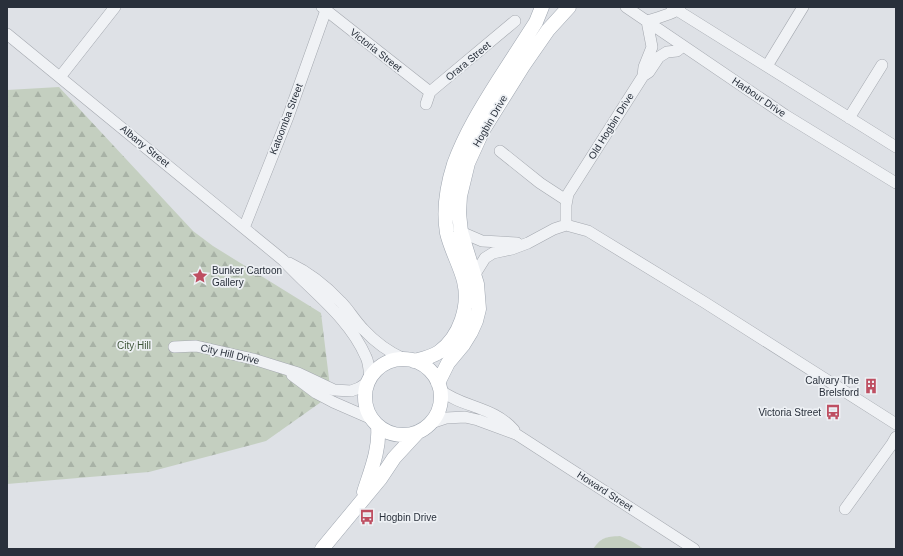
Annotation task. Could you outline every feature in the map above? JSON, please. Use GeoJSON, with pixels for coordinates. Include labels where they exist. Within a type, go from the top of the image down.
{"type":"FeatureCollection","features":[{"type":"Feature","properties":{"kind":"main road","name":"Hogbin Drive"},"geometry":{"type":"LineString","coordinates":[[409,360],[427,358],[439,352],[450,342],[457,332],[462,320],[466,296],[464,283],[450,244],[445,218],[446,203],[454,164],[474,120],[536,22],[542,7]]}},
{"type":"Feature","properties":{"kind":"main road","name":"Hogbin Drive"},"geometry":{"type":"LineString","coordinates":[[439,387],[448,363],[464,345],[476,321],[478,309],[479,295],[475,274],[461,232],[459,213],[460,196],[468,163],[483,130],[538,42],[569,7]]}},
{"type":"Feature","properties":{"kind":"main road"},"geometry":{"type":"LineString","coordinates":[[322,549],[380,479],[394,458],[418,432],[431,423],[438,413],[441,402],[439,387],[433,374],[424,366],[409,360],[394,360],[384,364],[376,370],[369,380],[365,395],[366,408],[375,423],[379,436],[376,454],[362,500]]}},
{"type":"Feature","properties":{"kind":"main road"},"geometry":{"type":"LineString","coordinates":[[375,423],[387,432],[397,435],[408,435],[418,432]]}},
{"type":"Feature","properties":{"kind":"street"},"geometry":{"type":"LineString","coordinates":[[60,77],[115,7]]}},
{"type":"Feature","properties":{"kind":"street","name":"Harbour Drive"},"geometry":{"type":"LineString","coordinates":[[626,7],[786,115],[896,183]]}},
{"type":"Feature","properties":{"kind":"street"},"geometry":{"type":"LineString","coordinates":[[767,66],[803,7]]}},
{"type":"Feature","properties":{"kind":"street","name":"Victoria Street"},"geometry":{"type":"LineString","coordinates":[[324,8],[430,92]]}},
{"type":"Feature","properties":{"kind":"street","name":"Katoomba Street"},"geometry":{"type":"LineString","coordinates":[[244,228],[288,117],[324,8]]}},
{"type":"Feature","properties":{"kind":"street"},"geometry":{"type":"LineString","coordinates":[[643,76],[644,67],[652,47],[647,21],[676,8],[896,147]]}},
{"type":"Feature","properties":{"kind":"street","name":"Orara Street"},"geometry":{"type":"LineString","coordinates":[[430,92],[515,21]]}},
{"type":"Feature","properties":{"kind":"street","name":"Albany Street"},"geometry":{"type":"LineString","coordinates":[[7,34],[283,260],[336,312],[351,331],[367,358],[369,380]]}},
{"type":"Feature","properties":{"kind":"street","name":"Old Hogbin Drive"},"geometry":{"type":"LineString","coordinates":[[566,225],[566,200],[568,194],[643,76],[649,72],[659,57],[667,52],[677,51],[683,46]]}},
{"type":"Feature","properties":{"kind":"street"},"geometry":{"type":"LineString","coordinates":[[849,118],[882,65]]}},
{"type":"Feature","properties":{"kind":"street"},"geometry":{"type":"LineString","coordinates":[[426,104],[430,92]]}},
{"type":"Feature","properties":{"kind":"street"},"geometry":{"type":"LineString","coordinates":[[500,151],[540,183],[566,200]]}},
{"type":"Feature","properties":{"kind":"street"},"geometry":{"type":"LineString","coordinates":[[475,274],[485,258],[497,252],[512,249],[528,243],[554,229],[566,225],[573,226],[588,232],[704,302],[896,424]]}},
{"type":"Feature","properties":{"kind":"street"},"geometry":{"type":"LineString","coordinates":[[461,232],[482,241],[528,243]]}},
{"type":"Feature","properties":{"kind":"street","name":"Albany Street"},"geometry":{"type":"LineString","coordinates":[[283,260],[303,269],[341,302],[363,330],[384,348],[409,360]]}},
{"type":"Feature","properties":{"kind":"street","name":"City Hill Drive"},"geometry":{"type":"LineString","coordinates":[[174,347],[196,346],[228,352],[298,373],[334,390],[351,391],[359,388],[369,380]]}},
{"type":"Feature","properties":{"kind":"street","name":"City Hill Drive"},"geometry":{"type":"LineString","coordinates":[[284,369],[316,393],[375,423]]}},
{"type":"Feature","properties":{"kind":"street","name":"Howard Street"},"geometry":{"type":"LineString","coordinates":[[439,387],[447,396],[488,411],[499,417],[507,423],[516,434]]}},
{"type":"Feature","properties":{"kind":"street","name":"Howard Street"},"geometry":{"type":"LineString","coordinates":[[431,423],[446,418],[465,417],[478,420],[516,434],[694,549]]}},
{"type":"Feature","properties":{"kind":"street"},"geometry":{"type":"LineString","coordinates":[[845,509],[896,437]]}},
{"type":"Feature","properties":{"kind":"green space","name":"City Hill"},"geometry":{"type":"Polygon","coordinates":[[[59,87],[193,231],[213,246],[321,313],[331,395],[266,441],[149,472],[7,484],[7,90],[59,87]]]}},
{"type":"Feature","properties":{"kind":"green space"},"geometry":{"type":"Polygon","coordinates":[[[620,536],[644,549],[593,549],[604,538],[620,536]]]}},
{"type":"Feature","properties":{"kind":"place","name":"Bunker Cartoon Gallery"},"geometry":{"type":"Point","coordinates":[200,276]}},
{"type":"Feature","properties":{"kind":"place","name":"Calvary The Brelsford"},"geometry":{"type":"Point","coordinates":[871,386]}},
{"type":"Feature","properties":{"kind":"place","name":"Victoria Street"},"geometry":{"type":"Point","coordinates":[833,412]}},
{"type":"Feature","properties":{"kind":"place","name":"Hogbin Drive"},"geometry":{"type":"Point","coordinates":[367,517]}}]}
